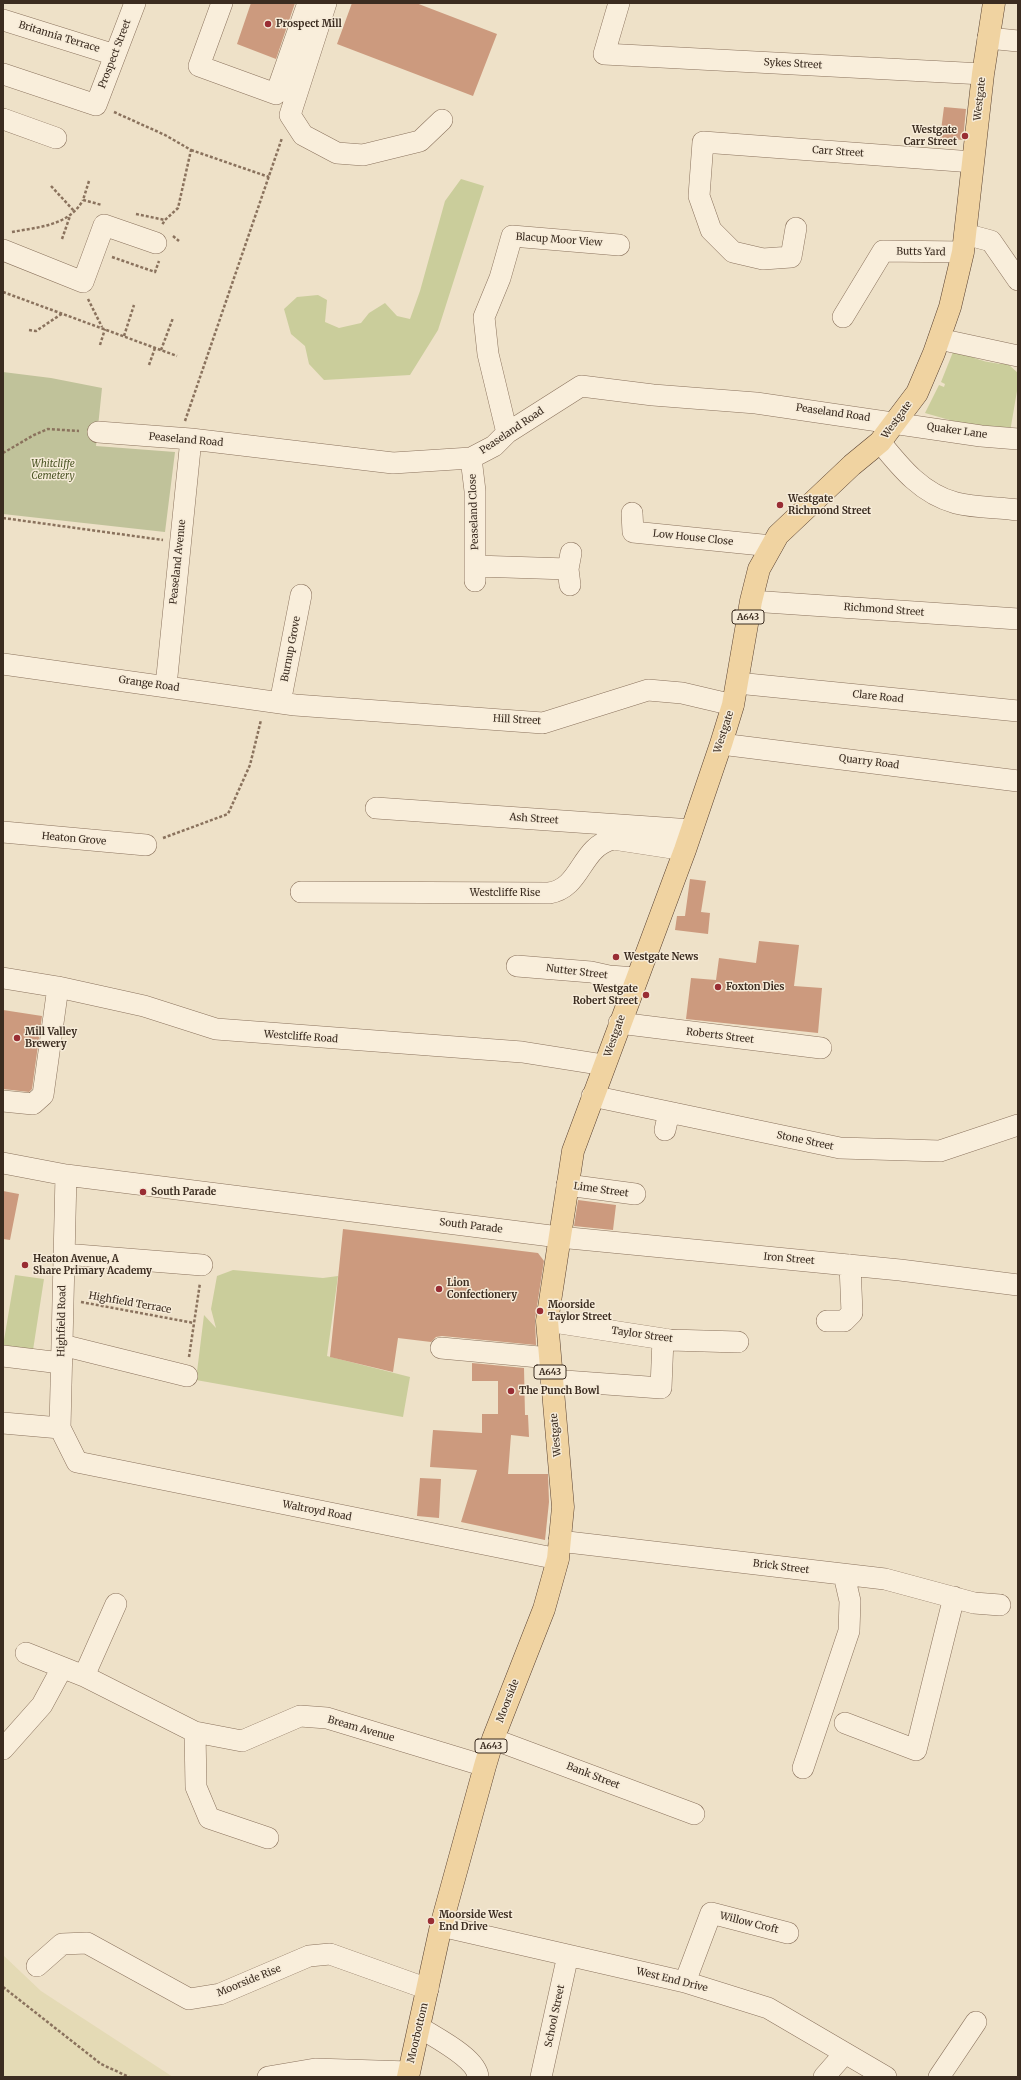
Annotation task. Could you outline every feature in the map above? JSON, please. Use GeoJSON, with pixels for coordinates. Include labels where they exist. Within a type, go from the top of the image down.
{"type":"FeatureCollection","features":[{"type":"Feature","properties":{"kind":"main road","name":"Westgate"},"geometry":{"type":"LineString","coordinates":[[562,1507],[547,1321],[573,1151],[592,1096],[688,840],[721,744],[733,705],[751,601],[759,569],[772,546],[784,530],[852,465],[880,442],[896,422],[917,393],[939,340],[950,307],[964,243],[983,74],[994,3]]}},
{"type":"Feature","properties":{"kind":"main road","name":"Moorside"},"geometry":{"type":"LineString","coordinates":[[428,1989],[441,1926],[493,1739],[544,1609],[558,1550],[562,1507]]}},
{"type":"Feature","properties":{"kind":"main road","name":"Moorbottom"},"geometry":{"type":"LineString","coordinates":[[408,2075],[428,1989]]}},
{"type":"Feature","properties":{"kind":"street"},"geometry":{"type":"LineString","coordinates":[[222,3],[199,66],[276,94],[308,3]]}},
{"type":"Feature","properties":{"kind":"street"},"geometry":{"type":"LineString","coordinates":[[326,3],[290,115],[303,135],[337,153],[363,155],[420,141],[442,120]]}},
{"type":"Feature","properties":{"kind":"street","name":"Sykes Street"},"geometry":{"type":"LineString","coordinates":[[619,3],[604,54],[983,74]]}},
{"type":"Feature","properties":{"kind":"street","name":"Prospect Street"},"geometry":{"type":"LineString","coordinates":[[96,105],[115,54],[128,5]]}},
{"type":"Feature","properties":{"kind":"street","name":"Britannia Terrace"},"geometry":{"type":"LineString","coordinates":[[3,20],[115,54]]}},
{"type":"Feature","properties":{"kind":"street"},"geometry":{"type":"LineString","coordinates":[[988,38],[1018,41]]}},
{"type":"Feature","properties":{"kind":"street"},"geometry":{"type":"LineString","coordinates":[[3,74],[96,105]]}},
{"type":"Feature","properties":{"kind":"street"},"geometry":{"type":"LineString","coordinates":[[3,119],[56,138]]}},
{"type":"Feature","properties":{"kind":"street","name":"Carr Street"},"geometry":{"type":"LineString","coordinates":[[796,228],[791,257],[764,259],[733,252],[711,230],[699,196],[703,142],[973,162]]}},
{"type":"Feature","properties":{"kind":"street"},"geometry":{"type":"LineString","coordinates":[[7,242],[83,282],[104,225],[156,243]]}},
{"type":"Feature","properties":{"kind":"street","name":"Blacup Moor View"},"geometry":{"type":"LineString","coordinates":[[508,433],[488,354],[484,317],[500,278],[512,236],[619,245]]}},
{"type":"Feature","properties":{"kind":"street"},"geometry":{"type":"LineString","coordinates":[[964,243],[991,241],[1018,280]]}},
{"type":"Feature","properties":{"kind":"street","name":"Butts Yard"},"geometry":{"type":"LineString","coordinates":[[843,317],[883,251],[964,243]]}},
{"type":"Feature","properties":{"kind":"street"},"geometry":{"type":"LineString","coordinates":[[939,340],[1018,356]]}},
{"type":"Feature","properties":{"kind":"street","name":"Peaseland Road"},"geometry":{"type":"LineString","coordinates":[[98,432],[185,439],[393,463],[471,458],[494,446],[508,433],[581,386],[653,395],[756,402],[896,422]]}},
{"type":"Feature","properties":{"kind":"street","name":"Quaker Lane"},"geometry":{"type":"LineString","coordinates":[[896,422],[981,436],[1018,439]]}},
{"type":"Feature","properties":{"kind":"street","name":"Peaseland Avenue"},"geometry":{"type":"LineString","coordinates":[[166,686],[180,542],[185,439]]}},
{"type":"Feature","properties":{"kind":"street"},"geometry":{"type":"LineString","coordinates":[[880,442],[903,471],[928,492],[956,503],[1018,510]]}},
{"type":"Feature","properties":{"kind":"street","name":"Peaseland Close"},"geometry":{"type":"LineString","coordinates":[[471,458],[475,491],[475,574],[570,569]]}},
{"type":"Feature","properties":{"kind":"street","name":"Low House Close"},"geometry":{"type":"LineString","coordinates":[[632,512],[633,532],[772,546]]}},
{"type":"Feature","properties":{"kind":"street","name":"Burnup Grove"},"geometry":{"type":"LineString","coordinates":[[280,703],[301,595]]}},
{"type":"Feature","properties":{"kind":"street","name":"Richmond Street"},"geometry":{"type":"LineString","coordinates":[[751,601],[1018,619]]}},
{"type":"Feature","properties":{"kind":"street","name":"Grange Road"},"geometry":{"type":"LineString","coordinates":[[3,664],[280,703]]}},
{"type":"Feature","properties":{"kind":"street","name":"Clare Road"},"geometry":{"type":"LineString","coordinates":[[737,683],[1018,711]]}},
{"type":"Feature","properties":{"kind":"street","name":"Hill Street"},"geometry":{"type":"LineString","coordinates":[[280,703],[543,723],[648,690],[682,692],[733,705]]}},
{"type":"Feature","properties":{"kind":"street","name":"Quarry Road"},"geometry":{"type":"LineString","coordinates":[[721,744],[1018,781]]}},
{"type":"Feature","properties":{"kind":"street","name":"Ash Street"},"geometry":{"type":"LineString","coordinates":[[376,808],[688,840]]}},
{"type":"Feature","properties":{"kind":"street","name":"Heaton Grove"},"geometry":{"type":"LineString","coordinates":[[3,832],[146,845]]}},
{"type":"Feature","properties":{"kind":"street","name":"Westcliffe Rise"},"geometry":{"type":"LineString","coordinates":[[301,892],[549,894],[560,892],[568,885],[595,847],[604,841],[613,839],[688,840]]}},
{"type":"Feature","properties":{"kind":"street","name":"Nutter Street"},"geometry":{"type":"LineString","coordinates":[[517,966],[636,978]]}},
{"type":"Feature","properties":{"kind":"street","name":"Westcliffe Road"},"geometry":{"type":"LineString","coordinates":[[3,978],[58,987],[144,1006],[216,1029],[522,1052],[604,1065]]}},
{"type":"Feature","properties":{"kind":"street"},"geometry":{"type":"LineString","coordinates":[[3,1101],[33,1104],[43,1095],[58,987]]}},
{"type":"Feature","properties":{"kind":"street","name":"Roberts Street"},"geometry":{"type":"LineString","coordinates":[[619,1023],[821,1048]]}},
{"type":"Feature","properties":{"kind":"street","name":"Stone Street"},"geometry":{"type":"LineString","coordinates":[[592,1096],[667,1121],[840,1148],[940,1151],[1018,1125]]}},
{"type":"Feature","properties":{"kind":"street","name":"South Parade"},"geometry":{"type":"LineString","coordinates":[[3,1163],[66,1175],[559,1238]]}},
{"type":"Feature","properties":{"kind":"street","name":"Highfield Road"},"geometry":{"type":"LineString","coordinates":[[66,1175],[60,1428],[77,1462]]}},
{"type":"Feature","properties":{"kind":"street","name":"Lime Street"},"geometry":{"type":"LineString","coordinates":[[567,1185],[635,1194]]}},
{"type":"Feature","properties":{"kind":"street","name":"Iron Street"},"geometry":{"type":"LineString","coordinates":[[559,1238],[850,1265],[1018,1285]]}},
{"type":"Feature","properties":{"kind":"street"},"geometry":{"type":"LineString","coordinates":[[64,1254],[202,1265]]}},
{"type":"Feature","properties":{"kind":"street"},"geometry":{"type":"LineString","coordinates":[[827,1321],[844,1321],[852,1313],[850,1265]]}},
{"type":"Feature","properties":{"kind":"street","name":"Taylor Street"},"geometry":{"type":"LineString","coordinates":[[547,1321],[663,1339],[738,1342]]}},
{"type":"Feature","properties":{"kind":"street"},"geometry":{"type":"LineString","coordinates":[[551,1380],[661,1388],[663,1339]]}},
{"type":"Feature","properties":{"kind":"street"},"geometry":{"type":"LineString","coordinates":[[441,1348],[550,1358]]}},
{"type":"Feature","properties":{"kind":"street"},"geometry":{"type":"LineString","coordinates":[[3,1356],[61,1354],[186,1376]]}},
{"type":"Feature","properties":{"kind":"street"},"geometry":{"type":"LineString","coordinates":[[3,1423],[60,1428]]}},
{"type":"Feature","properties":{"kind":"street","name":"Waltroyd Road"},"geometry":{"type":"LineString","coordinates":[[77,1462],[558,1550]]}},
{"type":"Feature","properties":{"kind":"street","name":"Brick Street"},"geometry":{"type":"LineString","coordinates":[[558,1550],[844,1574],[885,1579],[974,1603],[1000,1605]]}},
{"type":"Feature","properties":{"kind":"street"},"geometry":{"type":"LineString","coordinates":[[803,1768],[849,1631],[850,1601],[844,1574]]}},
{"type":"Feature","properties":{"kind":"street"},"geometry":{"type":"LineString","coordinates":[[845,1724],[916,1750],[954,1597]]}},
{"type":"Feature","properties":{"kind":"street"},"geometry":{"type":"LineString","coordinates":[[84,1676],[116,1604]]}},
{"type":"Feature","properties":{"kind":"street","name":"Bream Avenue"},"geometry":{"type":"LineString","coordinates":[[26,1653],[84,1676],[195,1732],[242,1741],[300,1716],[327,1718],[485,1766]]}},
{"type":"Feature","properties":{"kind":"street"},"geometry":{"type":"LineString","coordinates":[[3,1749],[42,1705],[62,1668]]}},
{"type":"Feature","properties":{"kind":"street"},"geometry":{"type":"LineString","coordinates":[[195,1732],[196,1788],[210,1818],[268,1838]]}},
{"type":"Feature","properties":{"kind":"street","name":"Bank Street"},"geometry":{"type":"LineString","coordinates":[[493,1739],[694,1814]]}},
{"type":"Feature","properties":{"kind":"street","name":"Willow Croft"},"geometry":{"type":"LineString","coordinates":[[685,1982],[711,1913],[788,1933]]}},
{"type":"Feature","properties":{"kind":"street","name":"West End Drive"},"geometry":{"type":"LineString","coordinates":[[441,1926],[685,1982],[768,2008],[886,2077]]}},
{"type":"Feature","properties":{"kind":"street","name":"Moorside Rise"},"geometry":{"type":"LineString","coordinates":[[37,1966],[62,1944],[87,1943],[189,1999],[220,1994],[309,1956],[330,1954],[428,1989]]}},
{"type":"Feature","properties":{"kind":"street","name":"School Street"},"geometry":{"type":"LineString","coordinates":[[542,2077],[568,1956]]}},
{"type":"Feature","properties":{"kind":"street"},"geometry":{"type":"LineString","coordinates":[[939,2077],[976,2022]]}},
{"type":"Feature","properties":{"kind":"street"},"geometry":{"type":"LineString","coordinates":[[419,2026],[470,2060],[482,2075]]}},
{"type":"Feature","properties":{"kind":"street"},"geometry":{"type":"LineString","coordinates":[[824,2077],[845,2053]]}},
{"type":"Feature","properties":{"kind":"street"},"geometry":{"type":"LineString","coordinates":[[268,2077],[315,2069],[408,2075]]}},
{"type":"Feature","properties":{"kind":"path"},"geometry":{"type":"LineString","coordinates":[[96,105],[165,135],[191,150],[268,177]]}},
{"type":"Feature","properties":{"kind":"path"},"geometry":{"type":"LineString","coordinates":[[185,439],[268,177],[290,115]]}},
{"type":"Feature","properties":{"kind":"path"},"geometry":{"type":"LineString","coordinates":[[156,243],[165,220],[178,208],[191,150]]}},
{"type":"Feature","properties":{"kind":"path"},"geometry":{"type":"LineString","coordinates":[[7,242],[70,216],[75,212],[83,200],[89,181]]}},
{"type":"Feature","properties":{"kind":"path"},"geometry":{"type":"LineString","coordinates":[[51,186],[75,212]]}},
{"type":"Feature","properties":{"kind":"path"},"geometry":{"type":"LineString","coordinates":[[83,200],[104,206]]}},
{"type":"Feature","properties":{"kind":"path"},"geometry":{"type":"LineString","coordinates":[[133,213],[165,220]]}},
{"type":"Feature","properties":{"kind":"path"},"geometry":{"type":"LineString","coordinates":[[62,239],[70,216]]}},
{"type":"Feature","properties":{"kind":"path"},"geometry":{"type":"LineString","coordinates":[[3,292],[64,313],[177,356]]}},
{"type":"Feature","properties":{"kind":"path"},"geometry":{"type":"LineString","coordinates":[[89,302],[104,328],[100,345]]}},
{"type":"Feature","properties":{"kind":"path"},"geometry":{"type":"LineString","coordinates":[[124,336],[134,305]]}},
{"type":"Feature","properties":{"kind":"path"},"geometry":{"type":"LineString","coordinates":[[28,330],[36,331],[64,313]]}},
{"type":"Feature","properties":{"kind":"path"},"geometry":{"type":"LineString","coordinates":[[161,350],[173,318]]}},
{"type":"Feature","properties":{"kind":"path"},"geometry":{"type":"LineString","coordinates":[[149,365],[155,348]]}},
{"type":"Feature","properties":{"kind":"path"},"geometry":{"type":"LineString","coordinates":[[3,453],[34,435],[48,429],[98,432]]}},
{"type":"Feature","properties":{"kind":"path"},"geometry":{"type":"LineString","coordinates":[[3,518],[180,542]]}},
{"type":"Feature","properties":{"kind":"path"},"geometry":{"type":"LineString","coordinates":[[146,845],[228,814],[280,703]]}},
{"type":"Feature","properties":{"kind":"path"},"geometry":{"type":"LineString","coordinates":[[186,1376],[202,1265]]}},
{"type":"Feature","properties":{"kind":"path","name":"Highfield Terrace"},"geometry":{"type":"LineString","coordinates":[[63,1299],[194,1323]]}},
{"type":"Feature","properties":{"kind":"path"},"geometry":{"type":"LineString","coordinates":[[3,1988],[102,2064],[129,2077]]}},
{"type":"Feature","properties":{"kind":"shaded area"},"geometry":{"type":"Polygon","coordinates":[[[3,1955],[41,1991],[173,2077],[3,2077],[3,1955]]]}},
{"type":"Feature","properties":{"kind":"green space"},"geometry":{"type":"Polygon","coordinates":[[[461,179],[484,186],[438,330],[410,375],[324,380],[309,364],[305,346],[291,334],[284,309],[297,297],[318,295],[327,300],[325,322],[339,328],[361,323],[369,313],[385,303],[397,316],[410,319],[420,291],[445,201],[461,179]]]}},
{"type":"Feature","properties":{"kind":"green space"},"geometry":{"type":"Polygon","coordinates":[[[953,352],[965,352],[974,358],[991,363],[1008,364],[1018,373],[1018,385],[1010,432],[981,429],[925,413],[939,385],[944,387],[945,384],[941,382],[953,352]]]}},
{"type":"Feature","properties":{"kind":"green space","name":"Whitcliffe Cemetery"},"geometry":{"type":"Polygon","coordinates":[[[3,372],[51,378],[102,388],[96,446],[175,452],[165,532],[3,514],[3,372]]]}},
{"type":"Feature","properties":{"kind":"green space"},"geometry":{"type":"Polygon","coordinates":[[[233,1270],[323,1278],[338,1276],[327,1356],[410,1377],[403,1417],[196,1380],[204,1315],[216,1328],[211,1309],[217,1276],[233,1270]]]}},
{"type":"Feature","properties":{"kind":"green space"},"geometry":{"type":"Polygon","coordinates":[[[15,1275],[44,1279],[33,1350],[3,1346],[15,1275]]]}},
{"type":"Feature","properties":{"kind":"building","name":"Prospect Mill"},"geometry":{"type":"Polygon","coordinates":[[[251,3],[295,3],[276,59],[237,44],[251,3]]]}},
{"type":"Feature","properties":{"kind":"building"},"geometry":{"type":"Polygon","coordinates":[[[352,3],[416,3],[497,34],[473,96],[337,44],[352,3]]]}},
{"type":"Feature","properties":{"kind":"building"},"geometry":{"type":"Polygon","coordinates":[[[944,107],[966,109],[963,140],[940,138],[944,107]]]}},
{"type":"Feature","properties":{"kind":"building"},"geometry":{"type":"Polygon","coordinates":[[[690,879],[706,881],[701,912],[710,913],[708,934],[675,930],[677,916],[685,916],[690,879]]]}},
{"type":"Feature","properties":{"kind":"building","name":"Foxton Dies"},"geometry":{"type":"Polygon","coordinates":[[[759,941],[799,945],[794,986],[822,988],[818,1033],[686,1019],[691,978],[716,980],[719,958],[756,963],[759,941]]]}},
{"type":"Feature","properties":{"kind":"building"},"geometry":{"type":"Polygon","coordinates":[[[3,1010],[42,1016],[32,1089],[29,1092],[3,1089],[3,1010]]]}},
{"type":"Feature","properties":{"kind":"building"},"geometry":{"type":"Polygon","coordinates":[[[3,1191],[19,1194],[10,1240],[3,1239],[3,1191]]]}},
{"type":"Feature","properties":{"kind":"building"},"geometry":{"type":"Polygon","coordinates":[[[578,1200],[616,1205],[613,1230],[574,1226],[578,1200]]]}},
{"type":"Feature","properties":{"kind":"building","name":"Lion Confectionery"},"geometry":{"type":"Polygon","coordinates":[[[343,1229],[538,1253],[544,1261],[535,1319],[536,1345],[442,1336],[436,1337],[431,1342],[398,1338],[393,1372],[330,1357],[343,1229]]]}},
{"type":"Feature","properties":{"kind":"building"},"geometry":{"type":"Polygon","coordinates":[[[472,1363],[524,1368],[525,1415],[528,1415],[529,1437],[511,1435],[508,1474],[548,1474],[549,1502],[545,1540],[461,1522],[477,1470],[430,1467],[433,1430],[482,1433],[482,1414],[498,1414],[498,1381],[472,1381],[472,1363]]]}},
{"type":"Feature","properties":{"kind":"building"},"geometry":{"type":"Polygon","coordinates":[[[420,1478],[441,1479],[439,1518],[417,1516],[420,1478]]]}},
{"type":"Feature","properties":{"kind":"place","name":"Prospect Mill"},"geometry":{"type":"Point","coordinates":[268,24]}},
{"type":"Feature","properties":{"kind":"place","name":"Westgate Carr Street"},"geometry":{"type":"Point","coordinates":[965,136]}},
{"type":"Feature","properties":{"kind":"place","name":"Westgate Richmond Street"},"geometry":{"type":"Point","coordinates":[780,505]}},
{"type":"Feature","properties":{"kind":"place","name":"Westgate News"},"geometry":{"type":"Point","coordinates":[616,957]}},
{"type":"Feature","properties":{"kind":"place","name":"Foxton Dies"},"geometry":{"type":"Point","coordinates":[718,987]}},
{"type":"Feature","properties":{"kind":"place","name":"Westgate Robert Street"},"geometry":{"type":"Point","coordinates":[646,995]}},
{"type":"Feature","properties":{"kind":"place","name":"Mill Valley Brewery"},"geometry":{"type":"Point","coordinates":[17,1038]}},
{"type":"Feature","properties":{"kind":"place","name":"South Parade"},"geometry":{"type":"Point","coordinates":[143,1192]}},
{"type":"Feature","properties":{"kind":"place","name":"Heaton Avenue, A Share Primary Academy"},"geometry":{"type":"Point","coordinates":[25,1265]}},
{"type":"Feature","properties":{"kind":"place","name":"Lion Confectionery"},"geometry":{"type":"Point","coordinates":[439,1289]}},
{"type":"Feature","properties":{"kind":"place","name":"Moorside Taylor Street"},"geometry":{"type":"Point","coordinates":[540,1311]}},
{"type":"Feature","properties":{"kind":"place","name":"The Punch Bowl"},"geometry":{"type":"Point","coordinates":[511,1391]}},
{"type":"Feature","properties":{"kind":"place","name":"Moorside West End Drive"},"geometry":{"type":"Point","coordinates":[431,1921]}}]}
